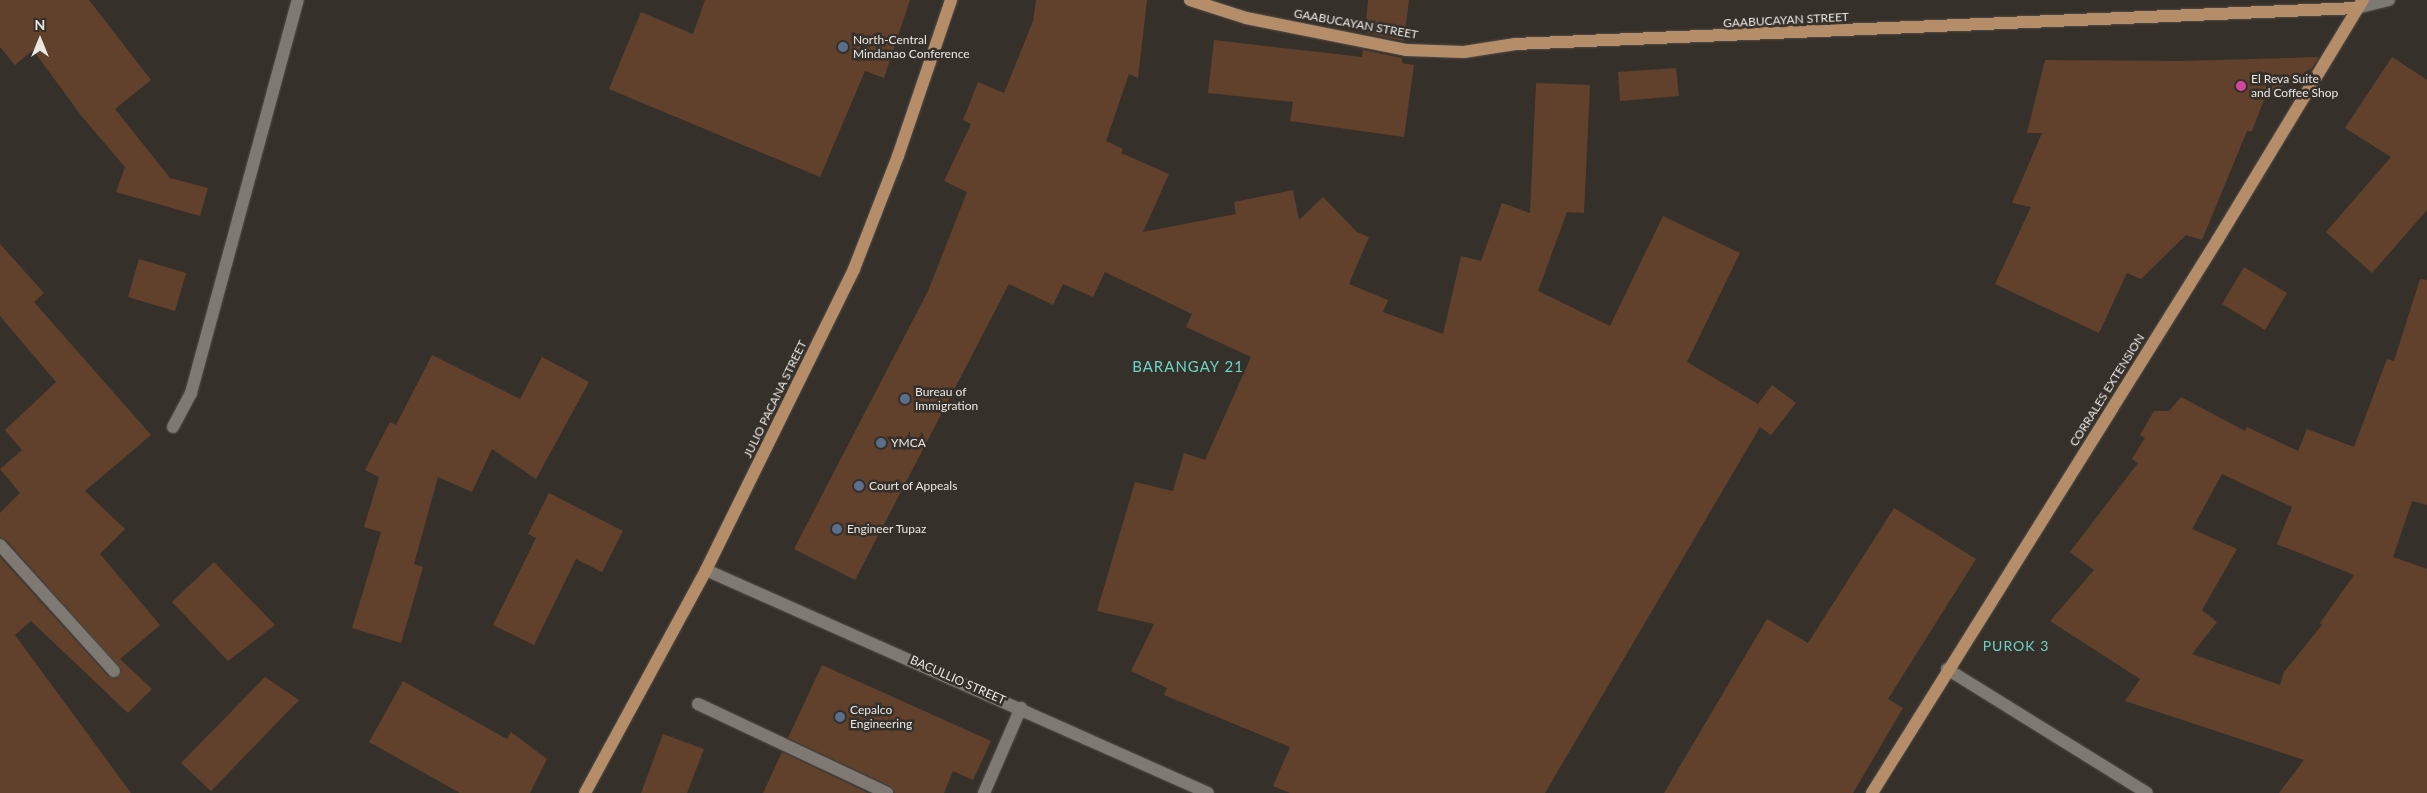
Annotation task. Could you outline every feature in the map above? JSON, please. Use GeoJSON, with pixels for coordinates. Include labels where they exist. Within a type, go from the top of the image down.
{"type":"FeatureCollection","features":[{"type":"Feature","properties":{"kind":"main road","name":"JULIO PACANA STREET"},"geometry":{"type":"LineString","coordinates":[[584,793],[706,570],[854,269],[898,156],[951,0]]}},
{"type":"Feature","properties":{"kind":"main road","name":"GAABUCAYAN STREET"},"geometry":{"type":"LineString","coordinates":[[1190,0],[1246,18],[1406,50],[1464,52],[1515,44],[2359,4]]}},
{"type":"Feature","properties":{"kind":"main road","name":"CORRALES EXTENSION"},"geometry":{"type":"LineString","coordinates":[[1872,793],[1947,669],[2218,238],[2359,4]]}},
{"type":"Feature","properties":{"kind":"street"},"geometry":{"type":"LineString","coordinates":[[173,427],[191,393],[298,0]]}},
{"type":"Feature","properties":{"kind":"street","name":"GAABUCAYAN STREET"},"geometry":{"type":"LineString","coordinates":[[2359,4],[2389,0]]}},
{"type":"Feature","properties":{"kind":"street"},"geometry":{"type":"LineString","coordinates":[[0,545],[114,670]]}},
{"type":"Feature","properties":{"kind":"street","name":"BACULLIO STREET"},"geometry":{"type":"LineString","coordinates":[[706,570],[1021,708],[1208,793]]}},
{"type":"Feature","properties":{"kind":"street"},"geometry":{"type":"LineString","coordinates":[[1947,669],[2147,793]]}},
{"type":"Feature","properties":{"kind":"street"},"geometry":{"type":"LineString","coordinates":[[698,704],[887,793]]}},
{"type":"Feature","properties":{"kind":"street"},"geometry":{"type":"LineString","coordinates":[[984,793],[1021,708]]}},
{"type":"Feature","properties":{"kind":"building"},"geometry":{"type":"Polygon","coordinates":[[[0,0],[89,0],[151,80],[115,109],[170,178],[208,188],[200,216],[116,192],[125,167],[83,118],[33,50],[15,65],[0,47],[0,0]]]}},
{"type":"Feature","properties":{"kind":"building"},"geometry":{"type":"Polygon","coordinates":[[[705,0],[910,0],[884,78],[865,71],[820,177],[609,89],[641,12],[693,34],[705,0]]]}},
{"type":"Feature","properties":{"kind":"building"},"geometry":{"type":"Polygon","coordinates":[[[1036,0],[1147,0],[1138,78],[1129,74],[1106,141],[1123,149],[1121,153],[1169,174],[1143,232],[1236,214],[1234,202],[1293,190],[1299,220],[1323,197],[1357,232],[1369,237],[1349,284],[1388,300],[1383,312],[1443,334],[1461,256],[1481,261],[1502,203],[1530,213],[1536,83],[1590,85],[1584,213],[1567,212],[1538,291],[1610,326],[1663,216],[1740,253],[1687,362],[1758,404],[1772,385],[1796,403],[1771,435],[1760,427],[1545,793],[1290,793],[1273,786],[1290,747],[1164,695],[1167,688],[1131,671],[1154,624],[1097,611],[1135,482],[1173,491],[1184,453],[1205,460],[1251,357],[1186,327],[1192,314],[1105,272],[1093,297],[1063,284],[1053,305],[1009,284],[855,580],[794,549],[928,291],[967,192],[944,181],[971,124],[963,120],[978,82],[1004,93],[1033,21],[1036,0]]]}},
{"type":"Feature","properties":{"kind":"building"},"geometry":{"type":"Polygon","coordinates":[[[1368,0],[1409,0],[1404,41],[1365,33],[1368,0]]]}},
{"type":"Feature","properties":{"kind":"building"},"geometry":{"type":"Polygon","coordinates":[[[1214,40],[1362,57],[1363,50],[1402,58],[1402,63],[1414,65],[1404,137],[1290,121],[1293,102],[1208,93],[1214,40]]]}},
{"type":"Feature","properties":{"kind":"building"},"geometry":{"type":"Polygon","coordinates":[[[2319,57],[2312,68],[2265,97],[2252,131],[2247,131],[2202,240],[2186,235],[2141,279],[2127,273],[2099,333],[1995,284],[2031,207],[2012,203],[2042,133],[2027,133],[2045,60],[2182,61],[2319,57]]]}},
{"type":"Feature","properties":{"kind":"building"},"geometry":{"type":"Polygon","coordinates":[[[2392,57],[2427,80],[2427,210],[2372,273],[2326,232],[2391,157],[2345,128],[2392,57]]]}},
{"type":"Feature","properties":{"kind":"building"},"geometry":{"type":"Polygon","coordinates":[[[1676,68],[1679,96],[1620,101],[1618,72],[1676,68]]]}},
{"type":"Feature","properties":{"kind":"building"},"geometry":{"type":"Polygon","coordinates":[[[0,244],[44,293],[34,302],[151,435],[85,491],[125,529],[100,554],[160,625],[120,659],[152,689],[128,713],[31,621],[15,635],[131,793],[0,793],[0,557],[108,676],[116,679],[122,670],[6,540],[0,537],[0,513],[20,493],[0,469],[22,450],[5,430],[56,382],[0,316],[0,244]]]}},
{"type":"Feature","properties":{"kind":"building"},"geometry":{"type":"Polygon","coordinates":[[[139,259],[186,273],[175,311],[128,297],[139,259]]]}},
{"type":"Feature","properties":{"kind":"building"},"geometry":{"type":"Polygon","coordinates":[[[2244,267],[2287,293],[2265,330],[2222,304],[2244,267]]]}},
{"type":"Feature","properties":{"kind":"building"},"geometry":{"type":"Polygon","coordinates":[[[2420,279],[2427,280],[2427,505],[2412,501],[2393,557],[2427,569],[2427,793],[2279,793],[2304,760],[2125,701],[2140,679],[2050,621],[2094,570],[2070,552],[2138,463],[2132,459],[2145,438],[2140,435],[2154,411],[2169,411],[2181,397],[2245,431],[2247,427],[2298,451],[2307,429],[2354,447],[2387,359],[2394,361],[2420,279]],[[2222,474],[2192,529],[2237,549],[2202,610],[2217,622],[2192,654],[2280,685],[2284,672],[2322,625],[2320,623],[2354,575],[2277,544],[2292,507],[2222,474]]]}},
{"type":"Feature","properties":{"kind":"building"},"geometry":{"type":"Polygon","coordinates":[[[432,355],[520,399],[542,357],[589,382],[536,479],[492,449],[472,492],[438,477],[414,564],[423,567],[401,643],[352,628],[381,532],[364,527],[379,477],[365,470],[390,422],[396,425],[432,355]]]}},
{"type":"Feature","properties":{"kind":"building"},"geometry":{"type":"Polygon","coordinates":[[[549,493],[623,531],[602,572],[576,559],[534,645],[493,625],[536,538],[528,534],[549,493]]]}},
{"type":"Feature","properties":{"kind":"building"},"geometry":{"type":"Polygon","coordinates":[[[1894,508],[1976,559],[1888,699],[1903,708],[1853,793],[1664,793],[1767,619],[1808,643],[1894,508]]]}},
{"type":"Feature","properties":{"kind":"building"},"geometry":{"type":"Polygon","coordinates":[[[214,562],[275,625],[228,661],[172,602],[214,562]]]}},
{"type":"Feature","properties":{"kind":"building"},"geometry":{"type":"Polygon","coordinates":[[[822,665],[991,741],[973,780],[953,771],[944,793],[895,793],[890,786],[788,738],[822,665]]]}},
{"type":"Feature","properties":{"kind":"building"},"geometry":{"type":"Polygon","coordinates":[[[265,677],[299,700],[211,791],[181,763],[265,677]]]}},
{"type":"Feature","properties":{"kind":"building"},"geometry":{"type":"Polygon","coordinates":[[[403,681],[507,739],[511,732],[547,759],[530,793],[460,793],[369,742],[403,681]]]}},
{"type":"Feature","properties":{"kind":"building"},"geometry":{"type":"Polygon","coordinates":[[[663,734],[704,749],[687,793],[641,793],[663,734]]]}},
{"type":"Feature","properties":{"kind":"building"},"geometry":{"type":"Polygon","coordinates":[[[782,752],[868,793],[763,793],[782,752]]]}},
{"type":"Feature","properties":{"kind":"place","name":"North-Central Mindanao Conference"},"geometry":{"type":"Point","coordinates":[843,47]}},
{"type":"Feature","properties":{"kind":"place","name":"El Reva Suite and Coffee Shop"},"geometry":{"type":"Point","coordinates":[2241,86]}},
{"type":"Feature","properties":{"kind":"place","name":"Bureau of Immigration"},"geometry":{"type":"Point","coordinates":[905,399]}},
{"type":"Feature","properties":{"kind":"place","name":"YMCA"},"geometry":{"type":"Point","coordinates":[881,443]}},
{"type":"Feature","properties":{"kind":"place","name":"Court of Appeals"},"geometry":{"type":"Point","coordinates":[859,486]}},
{"type":"Feature","properties":{"kind":"place","name":"Engineer Tupaz"},"geometry":{"type":"Point","coordinates":[837,529]}},
{"type":"Feature","properties":{"kind":"place","name":"Cepalco Engineering"},"geometry":{"type":"Point","coordinates":[840,717]}},
{"type":"Feature","properties":{"kind":"district","name":"BARANGAY 21"},"geometry":{"type":"Point","coordinates":[1188,367]}},
{"type":"Feature","properties":{"kind":"district","name":"PUROK 3"},"geometry":{"type":"Point","coordinates":[2016,646]}}]}
